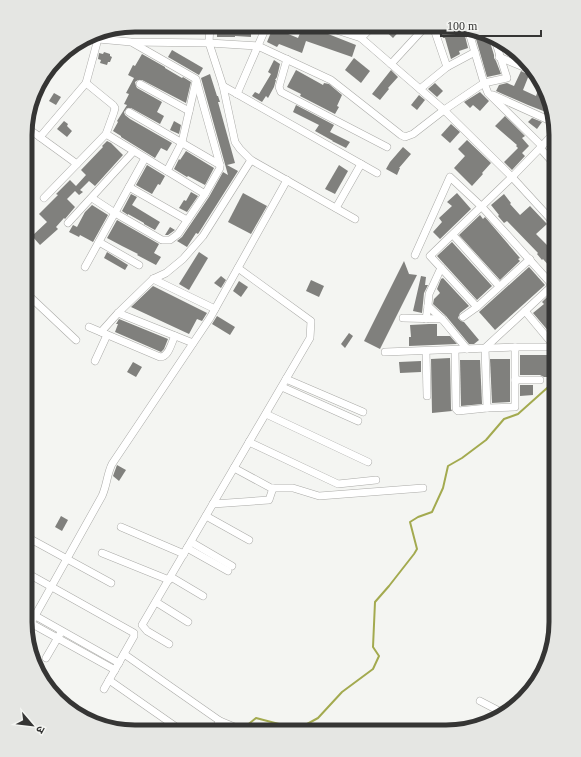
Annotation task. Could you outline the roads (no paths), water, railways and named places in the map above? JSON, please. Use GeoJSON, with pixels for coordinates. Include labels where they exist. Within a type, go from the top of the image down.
{"type":"FeatureCollection","features":[{"type":"Feature","properties":{"kind":"street"},"geometry":{"type":"LineString","coordinates":[[210,32],[209,43],[223,86],[236,142],[240,149],[251,160],[355,219]]}},
{"type":"Feature","properties":{"kind":"street"},"geometry":{"type":"LineString","coordinates":[[237,94],[264,32]]}},
{"type":"Feature","properties":{"kind":"street"},"geometry":{"type":"LineString","coordinates":[[342,32],[361,38],[444,110],[512,177],[549,217]]}},
{"type":"Feature","properties":{"kind":"street"},"geometry":{"type":"LineString","coordinates":[[361,38],[367,32]]}},
{"type":"Feature","properties":{"kind":"street"},"geometry":{"type":"LineString","coordinates":[[391,64],[420,32]]}},
{"type":"Feature","properties":{"kind":"street"},"geometry":{"type":"LineString","coordinates":[[435,32],[447,67]]}},
{"type":"Feature","properties":{"kind":"street"},"geometry":{"type":"LineString","coordinates":[[470,35],[488,93],[549,157]]}},
{"type":"Feature","properties":{"kind":"street"},"geometry":{"type":"LineString","coordinates":[[40,138],[86,84],[98,39],[131,42],[209,43],[258,46],[331,80],[405,137],[413,134],[444,110],[484,83],[507,78],[496,46]]}},
{"type":"Feature","properties":{"kind":"street"},"geometry":{"type":"LineString","coordinates":[[92,198],[162,240],[170,240],[178,234],[205,194],[220,168],[196,79],[131,42]]}},
{"type":"Feature","properties":{"kind":"street"},"geometry":{"type":"LineString","coordinates":[[420,89],[447,67],[475,52]]}},
{"type":"Feature","properties":{"kind":"street"},"geometry":{"type":"LineString","coordinates":[[499,57],[523,67]]}},
{"type":"Feature","properties":{"kind":"street"},"geometry":{"type":"LineString","coordinates":[[287,60],[279,87],[281,92],[387,146]]}},
{"type":"Feature","properties":{"kind":"street"},"geometry":{"type":"LineString","coordinates":[[167,171],[182,142],[196,79]]}},
{"type":"Feature","properties":{"kind":"street"},"geometry":{"type":"LineString","coordinates":[[44,198],[106,134],[115,108],[86,84]]}},
{"type":"Feature","properties":{"kind":"street"},"geometry":{"type":"LineString","coordinates":[[140,84],[190,111]]}},
{"type":"Feature","properties":{"kind":"street"},"geometry":{"type":"LineString","coordinates":[[223,86],[376,173]]}},
{"type":"Feature","properties":{"kind":"street"},"geometry":{"type":"LineString","coordinates":[[488,93],[547,120]]}},
{"type":"Feature","properties":{"kind":"street"},"geometry":{"type":"LineString","coordinates":[[129,112],[220,165]]}},
{"type":"Feature","properties":{"kind":"street"},"geometry":{"type":"LineString","coordinates":[[32,132],[78,164]]}},
{"type":"Feature","properties":{"kind":"street"},"geometry":{"type":"LineString","coordinates":[[106,134],[205,194]]}},
{"type":"Feature","properties":{"kind":"street"},"geometry":{"type":"LineString","coordinates":[[477,307],[430,256],[482,207],[549,138]]}},
{"type":"Feature","properties":{"kind":"street"},"geometry":{"type":"LineString","coordinates":[[68,224],[134,151]]}},
{"type":"Feature","properties":{"kind":"street"},"geometry":{"type":"LineString","coordinates":[[85,267],[145,158]]}},
{"type":"Feature","properties":{"kind":"street"},"geometry":{"type":"LineString","coordinates":[[95,361],[104,333],[118,313],[153,279],[173,268],[194,247],[203,236],[251,160]]}},
{"type":"Feature","properties":{"kind":"street"},"geometry":{"type":"LineString","coordinates":[[336,208],[361,164]]}},
{"type":"Feature","properties":{"kind":"street"},"geometry":{"type":"LineString","coordinates":[[415,255],[450,177],[482,207],[549,281]]}},
{"type":"Feature","properties":{"kind":"street"},"geometry":{"type":"LineString","coordinates":[[32,619],[35,616],[102,496],[106,488],[108,471],[112,464],[215,309],[287,180]]}},
{"type":"Feature","properties":{"kind":"street"},"geometry":{"type":"LineString","coordinates":[[129,187],[187,220]]}},
{"type":"Feature","properties":{"kind":"street"},"geometry":{"type":"LineString","coordinates":[[453,234],[499,286]]}},
{"type":"Feature","properties":{"kind":"street"},"geometry":{"type":"LineString","coordinates":[[99,242],[139,265]]}},
{"type":"Feature","properties":{"kind":"street"},"geometry":{"type":"LineString","coordinates":[[464,317],[530,259]]}},
{"type":"Feature","properties":{"kind":"street"},"geometry":{"type":"LineString","coordinates":[[169,644],[147,631],[142,625],[310,338],[311,321],[238,268]]}},
{"type":"Feature","properties":{"kind":"street"},"geometry":{"type":"LineString","coordinates":[[426,319],[429,294],[441,268]]}},
{"type":"Feature","properties":{"kind":"street"},"geometry":{"type":"LineString","coordinates":[[153,279],[215,309]]}},
{"type":"Feature","properties":{"kind":"street"},"geometry":{"type":"LineString","coordinates":[[487,408],[485,348],[549,291]]}},
{"type":"Feature","properties":{"kind":"street"},"geometry":{"type":"LineString","coordinates":[[32,299],[76,340]]}},
{"type":"Feature","properties":{"kind":"street"},"geometry":{"type":"LineString","coordinates":[[428,306],[442,319],[466,349]]}},
{"type":"Feature","properties":{"kind":"street"},"geometry":{"type":"LineString","coordinates":[[525,311],[549,339]]}},
{"type":"Feature","properties":{"kind":"street"},"geometry":{"type":"LineString","coordinates":[[118,313],[193,344]]}},
{"type":"Feature","properties":{"kind":"street"},"geometry":{"type":"LineString","coordinates":[[404,318],[442,319]]}},
{"type":"Feature","properties":{"kind":"street"},"geometry":{"type":"LineString","coordinates":[[89,327],[160,357],[165,356],[168,353],[175,336]]}},
{"type":"Feature","properties":{"kind":"street"},"geometry":{"type":"LineString","coordinates":[[455,350],[456,409],[458,411],[516,407],[515,347]]}},
{"type":"Feature","properties":{"kind":"street"},"geometry":{"type":"LineString","coordinates":[[385,352],[549,347]]}},
{"type":"Feature","properties":{"kind":"street"},"geometry":{"type":"LineString","coordinates":[[426,351],[427,396]]}},
{"type":"Feature","properties":{"kind":"street"},"geometry":{"type":"LineString","coordinates":[[286,379],[363,412]]}},
{"type":"Feature","properties":{"kind":"street"},"geometry":{"type":"LineString","coordinates":[[516,380],[540,380]]}},
{"type":"Feature","properties":{"kind":"street"},"geometry":{"type":"LineString","coordinates":[[282,387],[358,421]]}},
{"type":"Feature","properties":{"kind":"street"},"geometry":{"type":"LineString","coordinates":[[266,414],[368,462]]}},
{"type":"Feature","properties":{"kind":"street"},"geometry":{"type":"LineString","coordinates":[[249,442],[338,484],[376,480]]}},
{"type":"Feature","properties":{"kind":"street"},"geometry":{"type":"LineString","coordinates":[[234,468],[271,488],[293,488],[319,496],[423,488]]}},
{"type":"Feature","properties":{"kind":"street"},"geometry":{"type":"LineString","coordinates":[[213,504],[268,500],[273,488]]}},
{"type":"Feature","properties":{"kind":"street"},"geometry":{"type":"LineString","coordinates":[[206,516],[249,540]]}},
{"type":"Feature","properties":{"kind":"street"},"geometry":{"type":"LineString","coordinates":[[121,527],[188,548],[230,568]]}},
{"type":"Feature","properties":{"kind":"street"},"geometry":{"type":"LineString","coordinates":[[32,540],[111,584]]}},
{"type":"Feature","properties":{"kind":"street"},"geometry":{"type":"LineString","coordinates":[[102,553],[170,578],[203,596]]}},
{"type":"Feature","properties":{"kind":"street"},"geometry":{"type":"LineString","coordinates":[[32,576],[134,633],[134,636],[104,689]]}},
{"type":"Feature","properties":{"kind":"street"},"geometry":{"type":"LineString","coordinates":[[156,602],[188,622]]}},
{"type":"Feature","properties":{"kind":"street"},"geometry":{"type":"LineString","coordinates":[[32,614],[119,663]]}},
{"type":"Feature","properties":{"kind":"street"},"geometry":{"type":"LineString","coordinates":[[32,624],[115,670]]}},
{"type":"Feature","properties":{"kind":"street"},"geometry":{"type":"LineString","coordinates":[[46,658],[62,631]]}},
{"type":"Feature","properties":{"kind":"street"},"geometry":{"type":"LineString","coordinates":[[124,654],[220,721],[229,725]]}},
{"type":"Feature","properties":{"kind":"street"},"geometry":{"type":"LineString","coordinates":[[109,680],[173,725]]}},
{"type":"Feature","properties":{"kind":"street"},"geometry":{"type":"LineString","coordinates":[[480,701],[498,710]]}},
{"type":"Feature","properties":{"kind":"street"},"geometry":{"type":"LineString","coordinates":[[217,725],[220,721]]}},
{"type":"Feature","properties":{"kind":"waterway"},"geometry":{"type":"LineString","coordinates":[[305,725],[318,718],[342,692],[373,669],[379,656],[373,647],[375,602],[417,549],[410,522],[418,517],[432,512],[443,488],[448,466],[462,458],[486,440],[504,419],[518,414],[549,386]]}},
{"type":"Feature","properties":{"kind":"waterway"},"geometry":{"type":"LineString","coordinates":[[248,725],[256,718],[283,725]]}}]}
